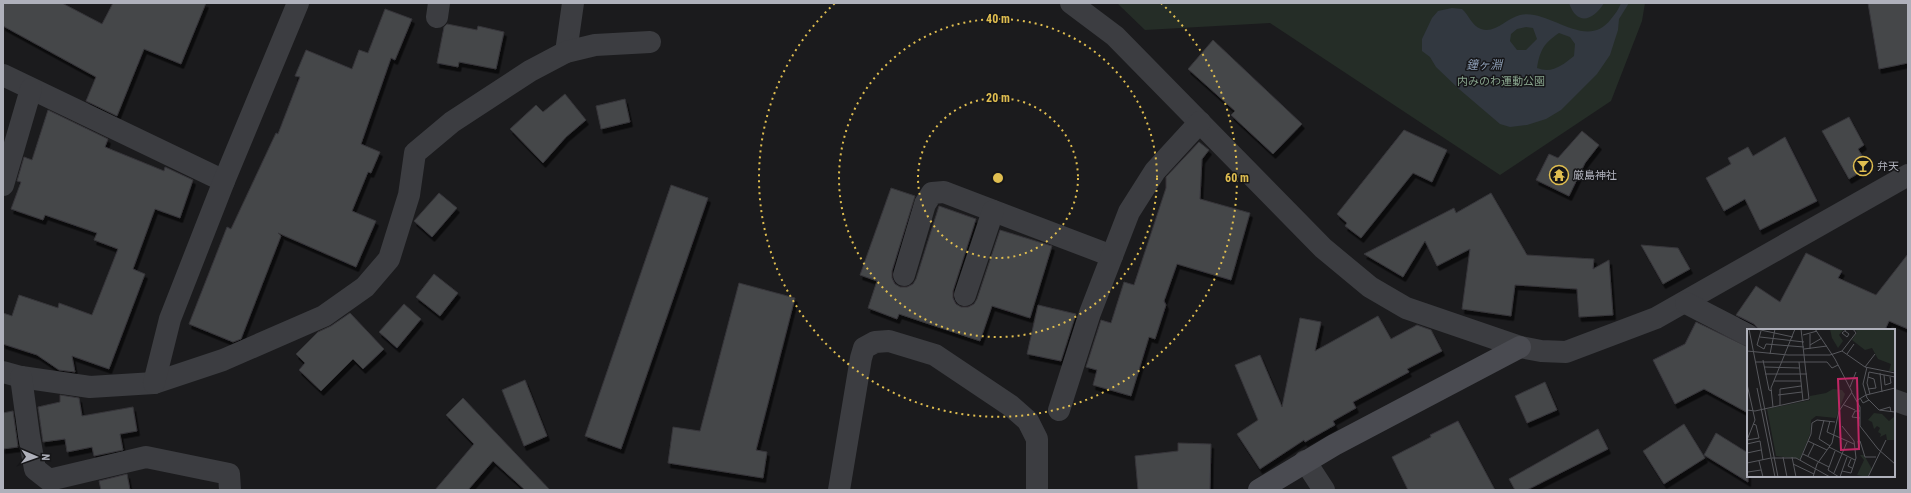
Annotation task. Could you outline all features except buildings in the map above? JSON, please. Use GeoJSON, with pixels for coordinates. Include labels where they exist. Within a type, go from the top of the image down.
{"type":"FeatureCollection","features":[{"type":"Feature","properties":{"kind":"street"},"geometry":{"type":"LineString","coordinates":[[154,383],[170,319],[224,181],[298,3]]}},
{"type":"Feature","properties":{"kind":"street"},"geometry":{"type":"LineString","coordinates":[[566,52],[573,3]]}},
{"type":"Feature","properties":{"kind":"street"},"geometry":{"type":"LineString","coordinates":[[1071,3],[1115,36],[1323,248],[1370,287],[1406,308],[1520,347],[1541,351],[1566,352],[1656,318],[1686,303],[1908,175]]}},
{"type":"Feature","properties":{"kind":"street"},"geometry":{"type":"LineString","coordinates":[[230,490],[229,474],[146,457],[49,480],[35,469],[29,436],[12,374],[90,387],[154,383],[223,360],[324,316],[365,287],[389,259],[408,195],[415,153],[452,122],[530,71],[566,52],[595,45],[650,42]]}},
{"type":"Feature","properties":{"kind":"street"},"geometry":{"type":"LineString","coordinates":[[3,75],[224,181]]}},
{"type":"Feature","properties":{"kind":"street"},"geometry":{"type":"LineString","coordinates":[[3,185],[30,89]]}},
{"type":"Feature","properties":{"kind":"street"},"geometry":{"type":"LineString","coordinates":[[1059,410],[1090,313],[1129,212],[1155,171],[1200,122]]}},
{"type":"Feature","properties":{"kind":"street"},"geometry":{"type":"LineString","coordinates":[[904,275],[925,204],[932,193],[944,192],[993,212],[1112,256]]}},
{"type":"Feature","properties":{"kind":"street"},"geometry":{"type":"LineString","coordinates":[[966,295],[993,212]]}},
{"type":"Feature","properties":{"kind":"street"},"geometry":{"type":"LineString","coordinates":[[1686,303],[1747,334]]}},
{"type":"Feature","properties":{"kind":"street"},"geometry":{"type":"LineString","coordinates":[[839,490],[861,358],[864,348],[875,342],[889,341],[935,355],[1011,406],[1028,421],[1037,439],[1037,490]]}},
{"type":"Feature","properties":{"kind":"street"},"geometry":{"type":"LineString","coordinates":[[1259,490],[1305,461],[1520,347]]}},
{"type":"Feature","properties":{"kind":"street"},"geometry":{"type":"LineString","coordinates":[[1895,400],[1908,405]]}},
{"type":"Feature","properties":{"kind":"street"},"geometry":{"type":"LineString","coordinates":[[1305,461],[1324,490]]}},
{"type":"Feature","properties":{"kind":"green space","name":"内みのわ運動公園"},"geometry":{"type":"Polygon","coordinates":[[[1117,3],[1645,3],[1642,21],[1611,101],[1500,175],[1270,23],[1145,30],[1117,3]]]}},
{"type":"Feature","properties":{"kind":"water"},"geometry":{"type":"Polygon","coordinates":[[[1569,3],[1604,3],[1595,14],[1590,17],[1581,18],[1572,10],[1569,3]]]}},
{"type":"Feature","properties":{"kind":"water","name":"鐘ヶ淵"},"geometry":{"type":"Polygon","coordinates":[[[1621,3],[1629,3],[1619,19],[1618,30],[1610,55],[1597,74],[1561,110],[1546,119],[1527,125],[1510,127],[1500,124],[1459,89],[1436,67],[1430,57],[1422,51],[1422,39],[1432,18],[1438,11],[1452,8],[1462,9],[1478,28],[1486,30],[1496,28],[1510,19],[1520,15],[1531,15],[1543,17],[1567,27],[1590,31],[1601,28],[1611,19],[1621,3]],[[1526,27],[1517,29],[1511,34],[1510,41],[1517,50],[1526,50],[1537,39],[1533,28],[1526,27]],[[1559,33],[1546,44],[1541,52],[1537,68],[1548,70],[1557,68],[1574,56],[1575,44],[1570,37],[1559,33]]]}},
{"type":"Feature","properties":{"kind":"place","name":"弁天"},"geometry":{"type":"Point","coordinates":[1863,166]}},
{"type":"Feature","properties":{"kind":"place","name":"厳島神社"},"geometry":{"type":"Point","coordinates":[1559,175]}}]}
